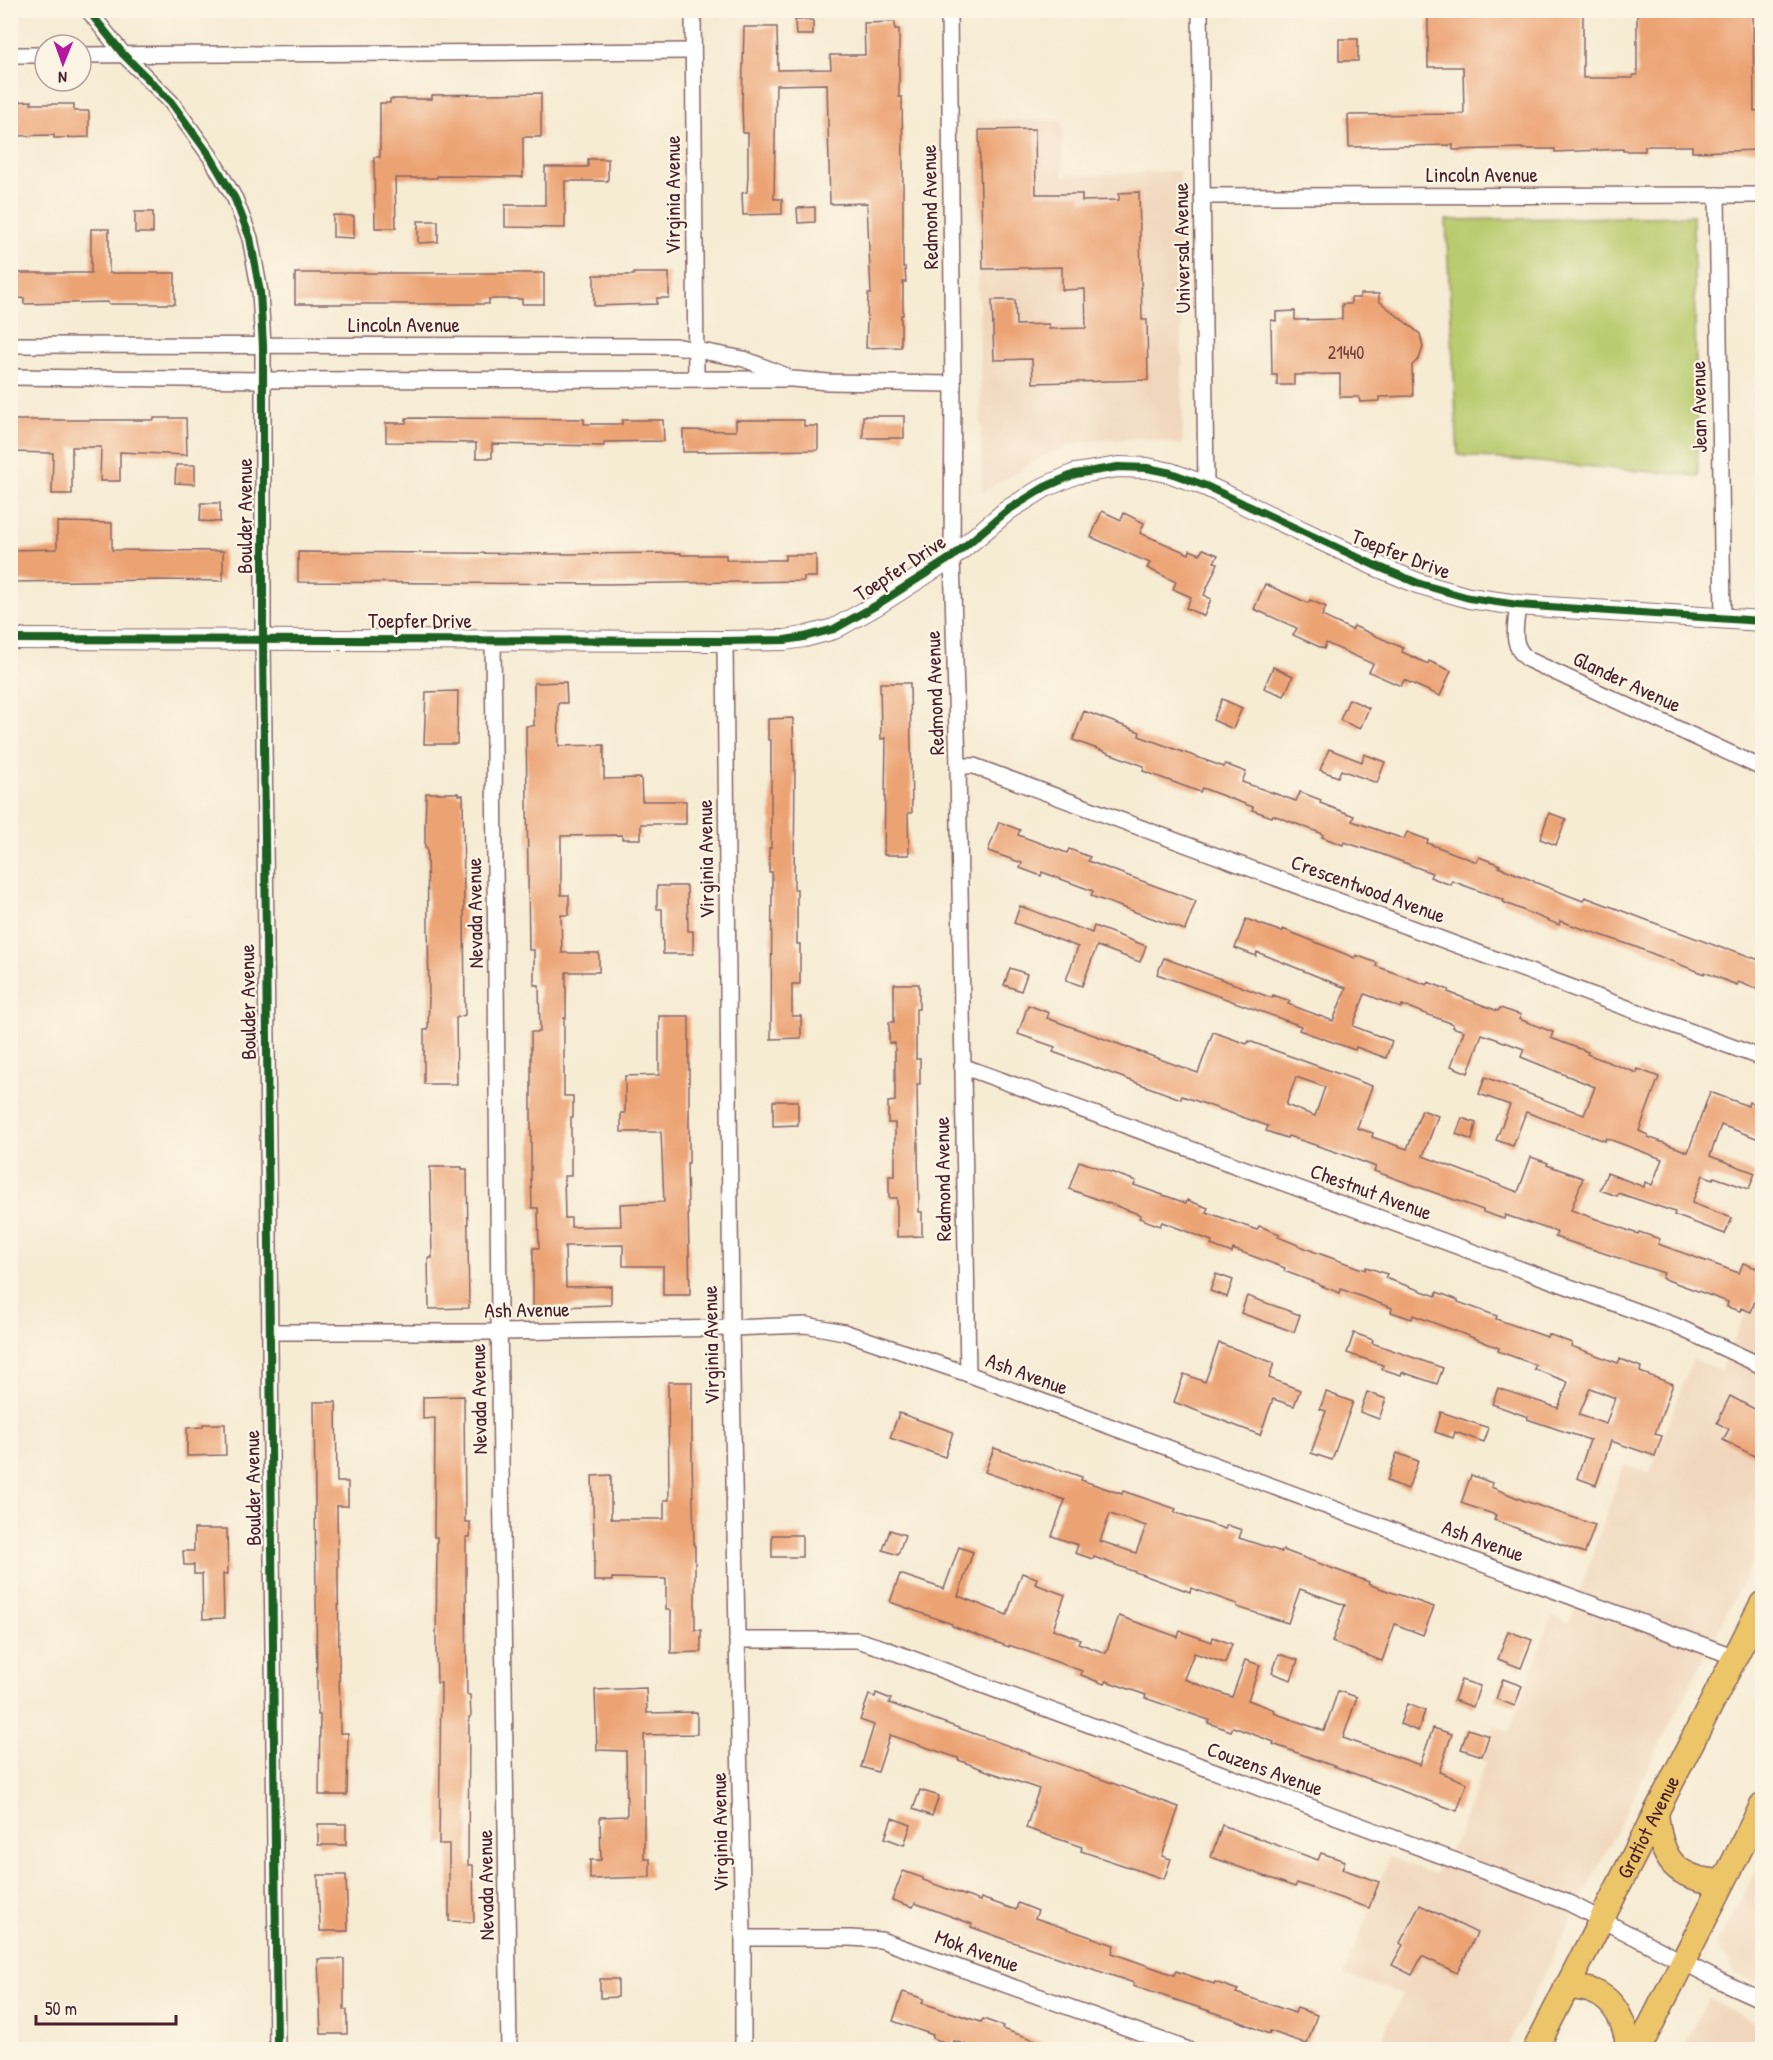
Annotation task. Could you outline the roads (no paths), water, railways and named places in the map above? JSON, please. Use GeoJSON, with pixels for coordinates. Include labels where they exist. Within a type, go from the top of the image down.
{"type":"FeatureCollection","features":[{"type":"Feature","properties":{"kind":"main road","name":"Gratiot Avenue"},"geometry":{"type":"LineString","coordinates":[[1535,2049],[1762,1604]]}},
{"type":"Feature","properties":{"kind":"main road"},"geometry":{"type":"LineString","coordinates":[[1638,2049],[1762,1806]]}},
{"type":"Feature","properties":{"kind":"main road"},"geometry":{"type":"LineString","coordinates":[[1656,1812],[1658,1834],[1671,1862],[1682,1872],[1695,1879],[1723,1882]]}},
{"type":"Feature","properties":{"kind":"main road"},"geometry":{"type":"LineString","coordinates":[[1566,1987],[1593,1991],[1603,1997],[1619,2014],[1625,2028],[1629,2049]]}},
{"type":"Feature","properties":{"kind":"street","name":"Boulder Avenue"},"geometry":{"type":"LineString","coordinates":[[88,10],[123,54],[171,102],[210,156],[234,199],[250,238],[260,292],[263,346],[263,639],[277,2049]]}},
{"type":"Feature","properties":{"kind":"street","name":"Virginia Avenue"},"geometry":{"type":"LineString","coordinates":[[693,10],[696,378]]}},
{"type":"Feature","properties":{"kind":"street","name":"Redmond Avenue"},"geometry":{"type":"LineString","coordinates":[[949,10],[953,384],[952,557],[958,766],[968,1374]]}},
{"type":"Feature","properties":{"kind":"street","name":"Universal Avenue"},"geometry":{"type":"LineString","coordinates":[[1200,10],[1206,486]]}},
{"type":"Feature","properties":{"kind":"street"},"geometry":{"type":"LineString","coordinates":[[93,55],[693,51]]}},
{"type":"Feature","properties":{"kind":"street"},"geometry":{"type":"LineString","coordinates":[[10,55],[33,55]]}},
{"type":"Feature","properties":{"kind":"street","name":"Jean Avenue"},"geometry":{"type":"LineString","coordinates":[[1717,195],[1723,619]]}},
{"type":"Feature","properties":{"kind":"street","name":"Lincoln Avenue"},"geometry":{"type":"LineString","coordinates":[[1203,196],[1762,195]]}},
{"type":"Feature","properties":{"kind":"street","name":"Lincoln Avenue"},"geometry":{"type":"LineString","coordinates":[[10,345],[675,346],[744,359],[792,379]]}},
{"type":"Feature","properties":{"kind":"street","name":"Lincoln Avenue"},"geometry":{"type":"LineString","coordinates":[[10,377],[263,380],[696,378],[953,384]]}},
{"type":"Feature","properties":{"kind":"street","name":"Toepfer Drive"},"geometry":{"type":"LineString","coordinates":[[10,639],[725,641],[804,638],[834,629],[875,606],[952,557],[1008,510],[1045,487],[1075,474],[1118,467],[1147,468],[1171,473],[1206,486],[1325,543],[1420,584],[1469,598],[1518,605],[1762,621]]}},
{"type":"Feature","properties":{"kind":"street","name":"Glander Avenue"},"geometry":{"type":"LineString","coordinates":[[1518,605],[1515,640],[1520,653],[1529,660],[1762,768]]}},
{"type":"Feature","properties":{"kind":"street","name":"Nevada Avenue"},"geometry":{"type":"LineString","coordinates":[[493,639],[509,2049]]}},
{"type":"Feature","properties":{"kind":"street","name":"Virginia Avenue"},"geometry":{"type":"LineString","coordinates":[[725,641],[731,1329],[743,1938],[743,2049]]}},
{"type":"Feature","properties":{"kind":"street","name":"Crescentwood Avenue"},"geometry":{"type":"LineString","coordinates":[[958,766],[974,766],[991,772],[1762,1058]]}},
{"type":"Feature","properties":{"kind":"street","name":"Chestnut Avenue"},"geometry":{"type":"LineString","coordinates":[[962,1066],[1674,1325],[1762,1366]]}},
{"type":"Feature","properties":{"kind":"street","name":"Ash Avenue"},"geometry":{"type":"LineString","coordinates":[[269,1332],[731,1329],[806,1325],[843,1332],[968,1374],[1735,1657]]}},
{"type":"Feature","properties":{"kind":"street","name":"Couzens Avenue"},"geometry":{"type":"LineString","coordinates":[[737,1640],[857,1640],[1569,1903],[1718,1980],[1762,2000]]}},
{"type":"Feature","properties":{"kind":"street","name":"Mok Avenue"},"geometry":{"type":"LineString","coordinates":[[743,1938],[881,1940],[1189,2049]]}}]}
